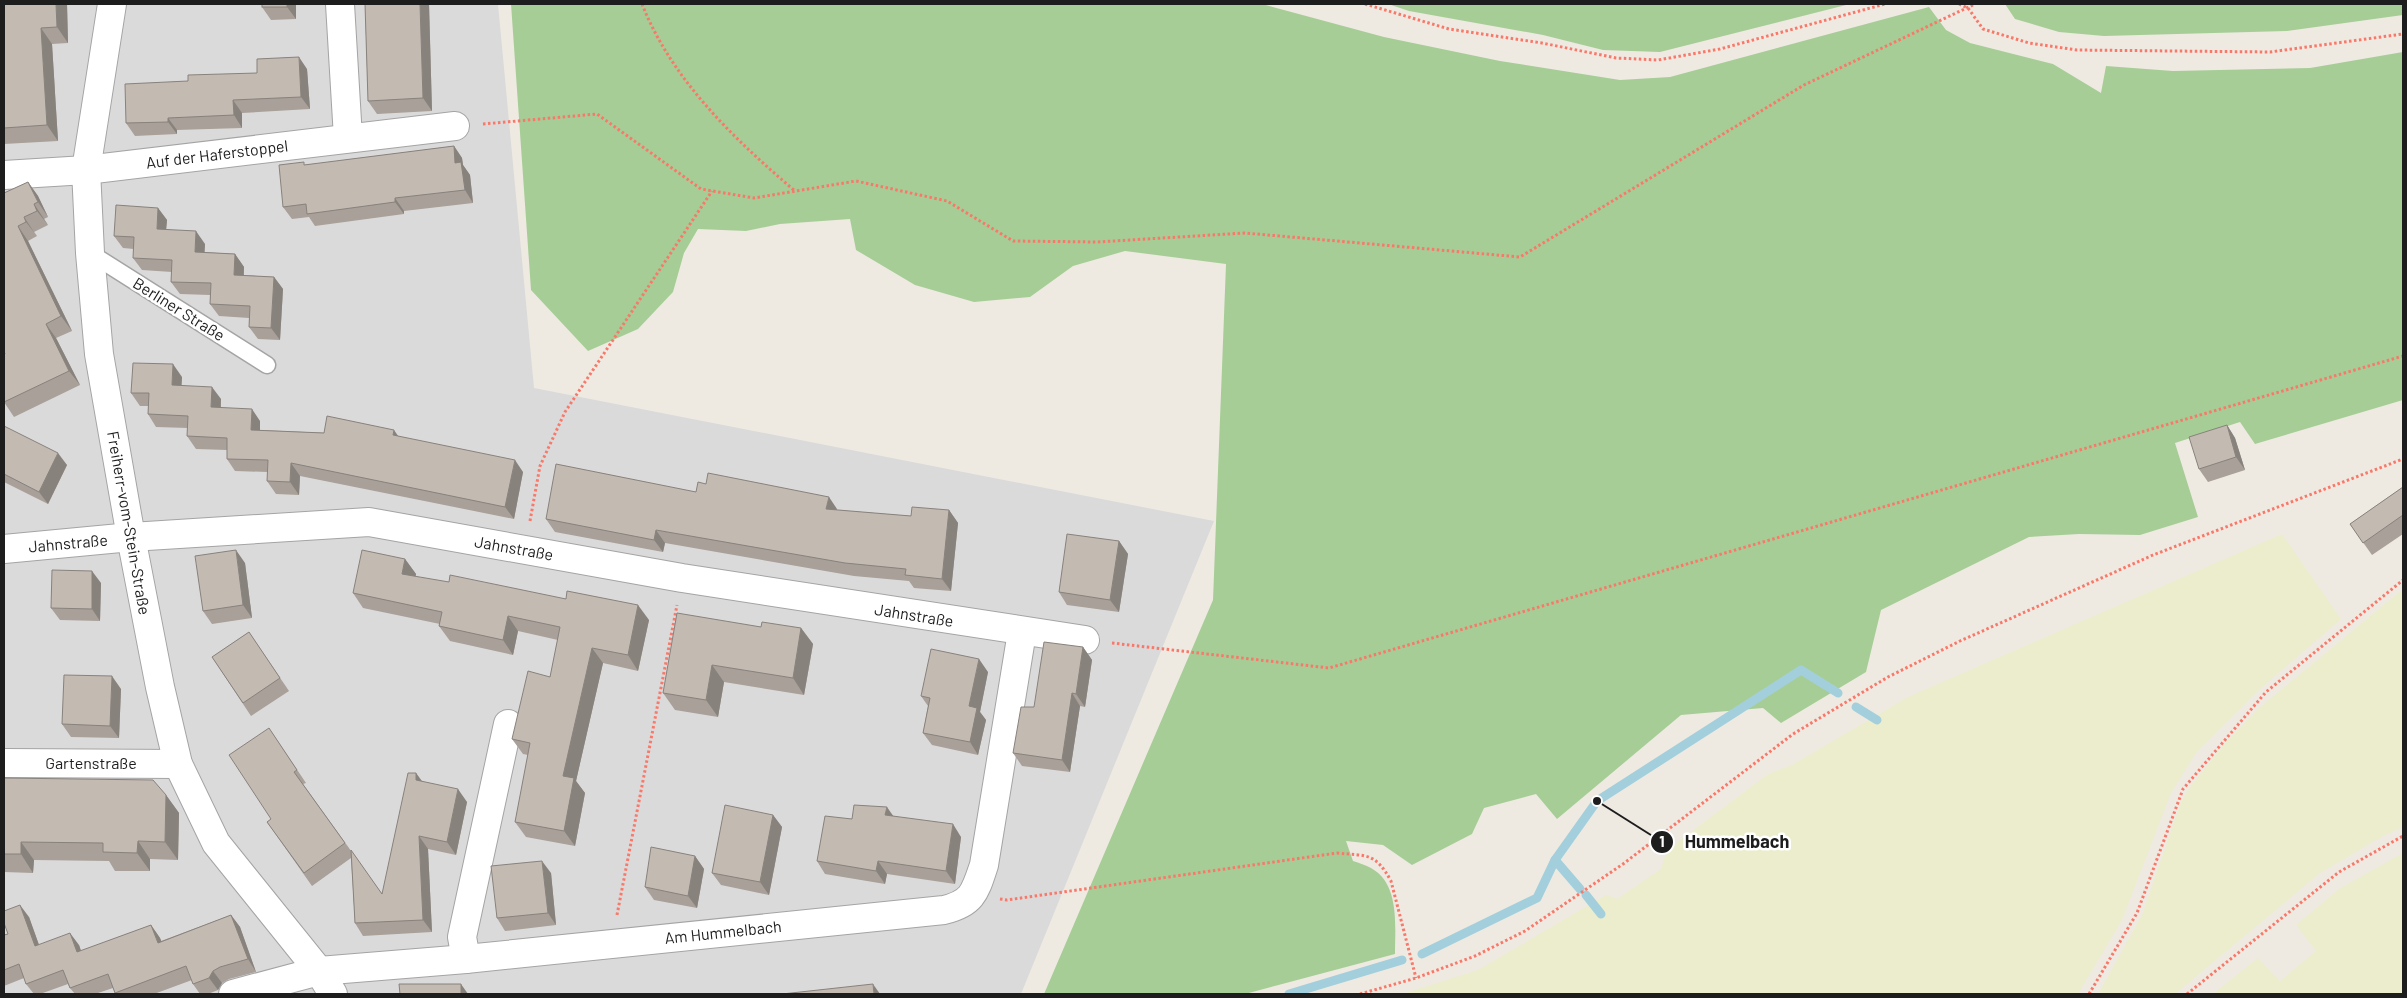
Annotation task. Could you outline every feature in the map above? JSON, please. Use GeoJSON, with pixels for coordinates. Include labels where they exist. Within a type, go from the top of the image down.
{"type":"FeatureCollection","features":[{"type":"Feature","properties":{"kind":"street","name":"Freiherr-vom-Stein-Straße"},"geometry":{"type":"LineString","coordinates":[[112,4],[86,170],[90,253],[99,354],[131,537],[160,686],[178,764],[216,844],[319,971],[333,994]]}},
{"type":"Feature","properties":{"kind":"street"},"geometry":{"type":"LineString","coordinates":[[340,4],[348,138]]}},
{"type":"Feature","properties":{"kind":"street","name":"Auf der Haferstoppel"},"geometry":{"type":"LineString","coordinates":[[86,170],[455,126]]}},
{"type":"Feature","properties":{"kind":"street"},"geometry":{"type":"LineString","coordinates":[[4,175],[86,170]]}},
{"type":"Feature","properties":{"kind":"street","name":"Jahnstraße"},"geometry":{"type":"LineString","coordinates":[[4,549],[131,537],[369,522],[682,578],[1022,632],[1085,640]]}},
{"type":"Feature","properties":{"kind":"street"},"geometry":{"type":"LineString","coordinates":[[975,893],[984,865],[1022,632]]}},
{"type":"Feature","properties":{"kind":"street"},"geometry":{"type":"LineString","coordinates":[[466,959],[462,937],[508,724]]}},
{"type":"Feature","properties":{"kind":"street","name":"Gartenstraße"},"geometry":{"type":"LineString","coordinates":[[4,763],[178,764]]}},
{"type":"Feature","properties":{"kind":"street","name":"Am Hummelbach"},"geometry":{"type":"LineString","coordinates":[[233,994],[319,971],[466,959],[944,910],[961,906],[975,893]]}},
{"type":"Feature","properties":{"kind":"lane","name":"Berliner Straße"},"geometry":{"type":"LineString","coordinates":[[90,253],[267,365]]}},
{"type":"Feature","properties":{"kind":"path"},"geometry":{"type":"LineString","coordinates":[[642,4],[650,23],[679,74],[752,155],[795,191]]}},
{"type":"Feature","properties":{"kind":"path"},"geometry":{"type":"LineString","coordinates":[[1365,4],[1449,29],[1542,43],[1616,58],[1658,60],[1720,49],[1885,4]]}},
{"type":"Feature","properties":{"kind":"path"},"geometry":{"type":"LineString","coordinates":[[1959,4],[1968,8],[1982,29],[2029,43],[2077,50],[2270,52],[2403,34]]}},
{"type":"Feature","properties":{"kind":"path"},"geometry":{"type":"LineString","coordinates":[[455,126],[597,114],[701,189],[754,198],[856,181],[947,201],[1014,241],[1097,242],[1245,233],[1520,257],[1804,85],[1975,4]]}},
{"type":"Feature","properties":{"kind":"path"},"geometry":{"type":"LineString","coordinates":[[525,550],[540,466],[565,412],[712,191]]}},
{"type":"Feature","properties":{"kind":"path"},"geometry":{"type":"LineString","coordinates":[[1085,640],[1329,668],[2403,356]]}},
{"type":"Feature","properties":{"kind":"path"},"geometry":{"type":"LineString","coordinates":[[1360,994],[1416,978],[1475,956],[1525,931],[1623,864],[1793,734],[1888,677],[1960,641],[2153,555],[2403,459]]}},
{"type":"Feature","properties":{"kind":"path"},"geometry":{"type":"LineString","coordinates":[[612,943],[682,578]]}},
{"type":"Feature","properties":{"kind":"path"},"geometry":{"type":"LineString","coordinates":[[2089,994],[2136,913],[2183,789],[2266,692],[2403,580]]}},
{"type":"Feature","properties":{"kind":"path"},"geometry":{"type":"LineString","coordinates":[[2187,994],[2339,872],[2403,836]]}},
{"type":"Feature","properties":{"kind":"path"},"geometry":{"type":"LineString","coordinates":[[975,893],[1007,900],[1336,853],[1371,856],[1383,866],[1392,881],[1416,978]]}},
{"type":"Feature","properties":{"kind":"shaded area"},"geometry":{"type":"Polygon","coordinates":[[[4,4],[498,4],[534,388],[1214,521],[1021,994],[4,994],[4,4]]]}},
{"type":"Feature","properties":{"kind":"green space"},"geometry":{"type":"Polygon","coordinates":[[[511,4],[1262,4],[1384,37],[1500,61],[1620,80],[1670,77],[1929,7],[1946,30],[1970,43],[2053,64],[2101,93],[2106,66],[2173,71],[2310,68],[2403,52],[2403,400],[2255,444],[2240,422],[2175,443],[2198,517],[2140,535],[2079,534],[2029,537],[1881,610],[1866,672],[1781,723],[1763,708],[1681,715],[1557,819],[1536,794],[1484,808],[1472,834],[1412,865],[1383,845],[1346,841],[1353,861],[1371,868],[1387,884],[1394,906],[1395,954],[1245,994],[1044,994],[1213,600],[1226,264],[1125,251],[1073,266],[1030,297],[974,302],[915,285],[856,250],[850,219],[780,224],[746,231],[698,229],[684,253],[673,292],[638,329],[588,351],[531,290],[511,4]]]}},
{"type":"Feature","properties":{"kind":"green space"},"geometry":{"type":"Polygon","coordinates":[[[1388,4],[1850,4],[1660,52],[1603,50],[1543,35],[1409,11],[1388,4]]]}},
{"type":"Feature","properties":{"kind":"green space"},"geometry":{"type":"Polygon","coordinates":[[[2005,4],[2403,4],[2403,15],[2287,31],[2104,36],[2059,32],[2015,19],[2005,4]]]}},
{"type":"Feature","properties":{"kind":"green space"},"geometry":{"type":"Polygon","coordinates":[[[2282,534],[2341,619],[2261,688],[2196,753],[2171,793],[2122,920],[2078,994],[1402,994],[1478,970],[1606,895],[1617,899],[1661,869],[1667,850],[1768,774],[1792,765],[1908,697],[2282,534]]]}},
{"type":"Feature","properties":{"kind":"green space"},"geometry":{"type":"Polygon","coordinates":[[[2403,589],[2403,827],[2383,836],[2320,873],[2175,994],[2098,994],[2142,915],[2181,802],[2190,787],[2226,742],[2259,708],[2403,589]]]}},
{"type":"Feature","properties":{"kind":"green space"},"geometry":{"type":"Polygon","coordinates":[[[2403,853],[2403,994],[2213,994],[2258,958],[2280,981],[2316,951],[2296,925],[2339,889],[2403,853]]]}},
{"type":"Feature","properties":{"kind":"building"},"geometry":{"type":"Polygon","coordinates":[[[4,4],[56,4],[57,27],[41,28],[47,125],[4,128],[4,4]]]}},
{"type":"Feature","properties":{"kind":"building"},"geometry":{"type":"Polygon","coordinates":[[[262,4],[287,4],[287,7],[262,7],[262,4]]]}},
{"type":"Feature","properties":{"kind":"building"},"geometry":{"type":"Polygon","coordinates":[[[365,4],[420,4],[423,98],[368,101],[365,4]]]}},
{"type":"Feature","properties":{"kind":"building"},"geometry":{"type":"Polygon","coordinates":[[[299,57],[301,97],[233,100],[234,115],[168,118],[168,122],[126,123],[125,84],[188,81],[188,75],[257,73],[257,59],[299,57]]]}},
{"type":"Feature","properties":{"kind":"building"},"geometry":{"type":"Polygon","coordinates":[[[454,146],[455,163],[461,162],[465,190],[395,198],[395,202],[307,214],[306,204],[283,207],[279,165],[304,162],[304,165],[454,146]]]}},
{"type":"Feature","properties":{"kind":"building"},"geometry":{"type":"Polygon","coordinates":[[[28,182],[38,202],[34,204],[37,211],[24,217],[26,222],[18,226],[61,316],[46,324],[69,371],[4,402],[4,193],[28,182]]]}},
{"type":"Feature","properties":{"kind":"building"},"geometry":{"type":"Polygon","coordinates":[[[116,205],[158,208],[157,229],[196,231],[195,252],[235,254],[234,275],[274,277],[271,328],[249,327],[250,306],[210,304],[211,283],[171,282],[172,260],[133,258],[134,237],[114,236],[116,205]]]}},
{"type":"Feature","properties":{"kind":"building"},"geometry":{"type":"Polygon","coordinates":[[[133,363],[173,364],[172,385],[212,387],[211,407],[252,409],[251,430],[324,433],[327,416],[394,430],[393,435],[515,460],[505,507],[291,463],[290,482],[267,481],[268,460],[227,459],[227,438],[187,436],[188,416],[148,414],[149,393],[131,393],[133,363]]]}},
{"type":"Feature","properties":{"kind":"building"},"geometry":{"type":"Polygon","coordinates":[[[2227,425],[2236,457],[2199,469],[2189,437],[2227,425]]]}},
{"type":"Feature","properties":{"kind":"building"},"geometry":{"type":"Polygon","coordinates":[[[4,426],[58,453],[39,492],[4,474],[4,426]]]}},
{"type":"Feature","properties":{"kind":"building"},"geometry":{"type":"Polygon","coordinates":[[[556,464],[696,492],[698,482],[706,484],[708,473],[829,497],[826,509],[911,516],[912,507],[949,510],[942,579],[905,575],[906,569],[845,563],[656,530],[654,540],[546,519],[556,464]]]}},
{"type":"Feature","properties":{"kind":"building"},"geometry":{"type":"Polygon","coordinates":[[[2403,487],[2403,515],[2363,543],[2350,524],[2403,487]]]}},
{"type":"Feature","properties":{"kind":"building"},"geometry":{"type":"Polygon","coordinates":[[[1067,534],[1119,541],[1110,600],[1059,592],[1067,534]]]}},
{"type":"Feature","properties":{"kind":"building"},"geometry":{"type":"Polygon","coordinates":[[[236,550],[243,605],[203,611],[195,556],[236,550]]]}},
{"type":"Feature","properties":{"kind":"building"},"geometry":{"type":"Polygon","coordinates":[[[362,550],[405,559],[402,574],[449,582],[450,575],[566,599],[567,591],[638,605],[628,655],[592,648],[563,776],[574,778],[564,831],[515,822],[530,743],[512,739],[528,671],[550,677],[560,627],[508,616],[503,640],[439,626],[442,612],[353,593],[362,550]]]}},
{"type":"Feature","properties":{"kind":"building"},"geometry":{"type":"Polygon","coordinates":[[[52,570],[92,571],[92,609],[51,608],[52,570]]]}},
{"type":"Feature","properties":{"kind":"building"},"geometry":{"type":"Polygon","coordinates":[[[677,613],[761,627],[762,622],[801,628],[793,678],[712,665],[706,700],[663,693],[677,613]]]}},
{"type":"Feature","properties":{"kind":"building"},"geometry":{"type":"Polygon","coordinates":[[[249,632],[280,678],[243,703],[212,657],[249,632]]]}},
{"type":"Feature","properties":{"kind":"building"},"geometry":{"type":"Polygon","coordinates":[[[1044,642],[1083,647],[1076,694],[1072,693],[1062,760],[1013,753],[1021,707],[1034,707],[1044,642]]]}},
{"type":"Feature","properties":{"kind":"building"},"geometry":{"type":"Polygon","coordinates":[[[931,649],[979,659],[969,706],[977,708],[970,742],[923,733],[930,698],[921,696],[931,649]]]}},
{"type":"Feature","properties":{"kind":"building"},"geometry":{"type":"Polygon","coordinates":[[[64,675],[112,676],[110,726],[62,724],[64,675]]]}},
{"type":"Feature","properties":{"kind":"building"},"geometry":{"type":"Polygon","coordinates":[[[269,728],[297,770],[294,772],[345,843],[304,873],[267,822],[271,819],[229,755],[269,728]]]}},
{"type":"Feature","properties":{"kind":"building"},"geometry":{"type":"Polygon","coordinates":[[[408,773],[416,773],[416,780],[458,789],[447,842],[419,836],[423,920],[355,923],[351,850],[382,894],[408,773]]]}},
{"type":"Feature","properties":{"kind":"building"},"geometry":{"type":"Polygon","coordinates":[[[4,778],[153,780],[166,795],[165,842],[138,841],[137,853],[103,852],[103,843],[21,842],[21,854],[4,854],[4,778]]]}},
{"type":"Feature","properties":{"kind":"building"},"geometry":{"type":"Polygon","coordinates":[[[725,805],[773,815],[760,882],[712,873],[725,805]]]}},
{"type":"Feature","properties":{"kind":"building"},"geometry":{"type":"Polygon","coordinates":[[[854,805],[887,807],[885,815],[953,824],[946,871],[878,861],[876,871],[817,861],[825,816],[852,819],[854,805]]]}},
{"type":"Feature","properties":{"kind":"building"},"geometry":{"type":"Polygon","coordinates":[[[651,847],[695,856],[688,896],[645,887],[651,847]]]}},
{"type":"Feature","properties":{"kind":"building"},"geometry":{"type":"Polygon","coordinates":[[[542,861],[548,913],[497,918],[491,866],[542,861]]]}},
{"type":"Feature","properties":{"kind":"building"},"geometry":{"type":"Polygon","coordinates":[[[20,905],[35,946],[70,933],[77,952],[151,925],[158,943],[231,915],[248,959],[220,967],[213,971],[209,978],[193,984],[186,966],[115,993],[108,974],[70,988],[63,970],[26,984],[19,964],[4,970],[4,935],[8,934],[4,923],[4,911],[20,905]]]}},
{"type":"Feature","properties":{"kind":"building"},"geometry":{"type":"Polygon","coordinates":[[[399,984],[461,984],[461,994],[400,994],[399,984]]]}},
{"type":"Feature","properties":{"kind":"building"},"geometry":{"type":"Polygon","coordinates":[[[873,984],[874,994],[782,994],[873,984]]]}},
{"type":"Feature","properties":{"kind":"waterway"},"geometry":{"type":"LineString","coordinates":[[1422,954],[1537,898],[1555,860],[1597,801],[1801,670],[1838,693]]}},
{"type":"Feature","properties":{"kind":"waterway"},"geometry":{"type":"LineString","coordinates":[[1856,707],[1877,720]]}},
{"type":"Feature","properties":{"kind":"waterway"},"geometry":{"type":"LineString","coordinates":[[1555,860],[1580,889]]}},
{"type":"Feature","properties":{"kind":"waterway"},"geometry":{"type":"LineString","coordinates":[[1586,895],[1601,914]]}},
{"type":"Feature","properties":{"kind":"waterway"},"geometry":{"type":"LineString","coordinates":[[1289,994],[1402,960]]}},
{"type":"Feature","properties":{"kind":"place","name":"Hummelbach"},"geometry":{"type":"Point","coordinates":[1597,801]}}]}
